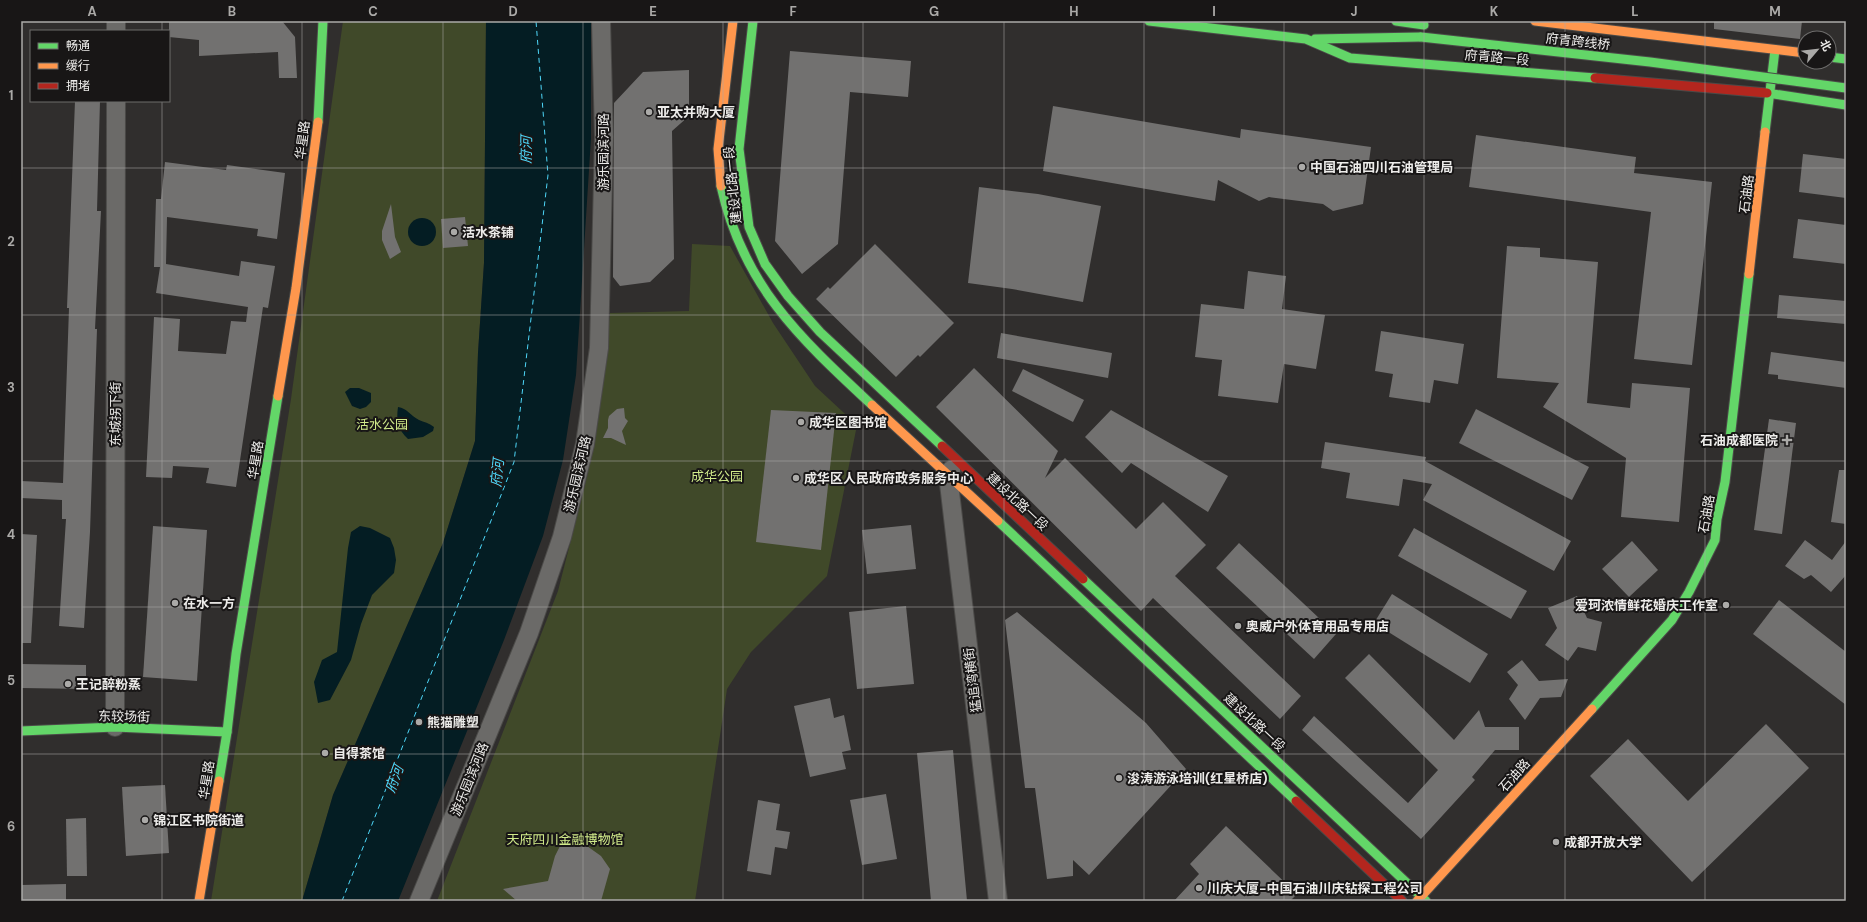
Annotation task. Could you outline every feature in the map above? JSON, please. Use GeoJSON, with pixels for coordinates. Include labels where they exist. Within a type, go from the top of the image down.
{"type":"FeatureCollection","features":[{"type":"Feature","properties":{"kind":"main road","name":"华星路"},"geometry":{"type":"LineString","coordinates":[[199,901],[227,732],[236,654],[296,288],[318,119],[323,21]]}},
{"type":"Feature","properties":{"kind":"main road","name":"建设北路一段"},"geometry":{"type":"LineString","coordinates":[[733,21],[718,154],[724,198],[737,242],[760,286],[787,323],[813,350],[953,468],[1421,899]]}},
{"type":"Feature","properties":{"kind":"main road","name":"建设北路一段"},"geometry":{"type":"LineString","coordinates":[[753,21],[739,149],[749,226],[765,264],[788,296],[820,332],[953,468],[1402,901]]}},
{"type":"Feature","properties":{"kind":"main road","name":"府青路一段"},"geometry":{"type":"LineString","coordinates":[[1149,21],[1306,39],[1350,58],[1771,94],[1846,105]]}},
{"type":"Feature","properties":{"kind":"main road"},"geometry":{"type":"LineString","coordinates":[[1396,21],[1428,26]]}},
{"type":"Feature","properties":{"kind":"main road"},"geometry":{"type":"LineString","coordinates":[[1535,21],[1797,52]]}},
{"type":"Feature","properties":{"kind":"main road","name":"府青跨线桥"},"geometry":{"type":"LineString","coordinates":[[1306,39],[1421,37],[1650,62],[1846,88]]}},
{"type":"Feature","properties":{"kind":"main road","name":"石油路"},"geometry":{"type":"LineString","coordinates":[[1421,899],[1672,620],[1689,592],[1702,563],[1715,540],[1717,519],[1725,482],[1775,50]]}},
{"type":"Feature","properties":{"kind":"main road"},"geometry":{"type":"LineString","coordinates":[[1637,51],[1661,54]]}},
{"type":"Feature","properties":{"kind":"main road"},"geometry":{"type":"LineString","coordinates":[[1763,66],[1779,68]]}},
{"type":"Feature","properties":{"kind":"main road","name":"东较场街"},"geometry":{"type":"LineString","coordinates":[[21,731],[114,728],[227,732]]}},
{"type":"Feature","properties":{"kind":"street","name":"游乐园滨河路"},"geometry":{"type":"LineString","coordinates":[[419,901],[529,633],[562,537],[584,444],[599,348],[604,137],[601,21]]}},
{"type":"Feature","properties":{"kind":"street","name":"东城拐下街"},"geometry":{"type":"LineString","coordinates":[[114,728],[116,102]]}},
{"type":"Feature","properties":{"kind":"street","name":"猛追湾横街"},"geometry":{"type":"LineString","coordinates":[[953,468],[998,901]]}},
{"type":"Feature","properties":{"kind":"green space","name":"活水公园"},"geometry":{"type":"Polygon","coordinates":[[[343,21],[486,21],[484,263],[478,353],[475,441],[443,543],[333,795],[302,901],[211,901],[291,399],[343,21]]]}},
{"type":"Feature","properties":{"kind":"green space","name":"成华公园"},"geometry":{"type":"Polygon","coordinates":[[[692,244],[730,246],[773,323],[815,386],[857,425],[827,576],[751,652],[727,689],[695,901],[437,901],[558,591],[587,477],[600,401],[610,313],[689,311],[692,244]]]}},
{"type":"Feature","properties":{"kind":"water","name":"府河"},"geometry":{"type":"Polygon","coordinates":[[[486,21],[591,21],[591,138],[576,375],[563,460],[543,536],[504,640],[398,901],[302,901],[333,795],[443,543],[475,441],[478,353],[484,263],[486,21]]]}},
{"type":"Feature","properties":{"kind":"water"},"geometry":{"type":"Polygon","coordinates":[[[422,218],[432,222],[436,232],[432,242],[422,246],[412,242],[408,232],[412,222],[422,218]]]}},
{"type":"Feature","properties":{"kind":"water"},"geometry":{"type":"Polygon","coordinates":[[[350,388],[359,388],[371,393],[371,402],[366,407],[360,409],[352,406],[345,392],[350,388]]]}},
{"type":"Feature","properties":{"kind":"water"},"geometry":{"type":"Polygon","coordinates":[[[398,407],[434,427],[433,431],[423,437],[408,439],[398,424],[398,407]]]}},
{"type":"Feature","properties":{"kind":"water"},"geometry":{"type":"Polygon","coordinates":[[[360,526],[370,528],[390,538],[394,548],[396,560],[394,573],[372,595],[361,624],[351,660],[330,700],[318,703],[314,682],[322,660],[337,652],[348,548],[351,532],[360,526]]]}},
{"type":"Feature","properties":{"kind":"building"},"geometry":{"type":"Polygon","coordinates":[[[169,21],[282,21],[295,37],[297,78],[279,78],[278,52],[199,56],[199,40],[170,37],[169,21]]]}},
{"type":"Feature","properties":{"kind":"building"},"geometry":{"type":"Polygon","coordinates":[[[1714,21],[1802,21],[1801,30],[1797,30],[1797,39],[1714,29],[1714,21]]]}},
{"type":"Feature","properties":{"kind":"building"},"geometry":{"type":"Polygon","coordinates":[[[790,51],[911,61],[908,97],[850,92],[838,244],[802,274],[775,241],[790,51]]]}},
{"type":"Feature","properties":{"kind":"building"},"geometry":{"type":"Polygon","coordinates":[[[689,70],[689,116],[672,131],[674,259],[650,282],[620,286],[613,277],[614,103],[643,72],[689,70]]]}},
{"type":"Feature","properties":{"kind":"building"},"geometry":{"type":"Polygon","coordinates":[[[75,102],[100,102],[97,211],[101,211],[95,329],[97,329],[90,532],[84,628],[59,626],[66,519],[62,519],[62,500],[21,498],[21,481],[63,483],[69,308],[67,308],[75,102]]]}},
{"type":"Feature","properties":{"kind":"building"},"geometry":{"type":"Polygon","coordinates":[[[1053,106],[1240,138],[1241,129],[1371,147],[1363,204],[1333,211],[1323,204],[1269,197],[1259,201],[1218,180],[1215,201],[1043,171],[1053,106]]]}},
{"type":"Feature","properties":{"kind":"building"},"geometry":{"type":"Polygon","coordinates":[[[1476,135],[1636,157],[1634,173],[1712,182],[1692,365],[1634,359],[1651,212],[1469,187],[1476,135]]]}},
{"type":"Feature","properties":{"kind":"building"},"geometry":{"type":"Polygon","coordinates":[[[1803,154],[1846,159],[1846,198],[1799,192],[1803,154]]]}},
{"type":"Feature","properties":{"kind":"building"},"geometry":{"type":"Polygon","coordinates":[[[165,162],[226,170],[227,165],[285,173],[277,239],[257,236],[258,229],[167,217],[166,264],[239,276],[241,261],[275,266],[268,308],[263,307],[236,487],[206,483],[209,468],[173,466],[172,478],[146,477],[154,317],[180,319],[178,351],[226,354],[231,321],[246,322],[248,307],[156,293],[160,267],[154,267],[156,199],[161,199],[165,162]]]}},
{"type":"Feature","properties":{"kind":"building"},"geometry":{"type":"Polygon","coordinates":[[[979,187],[1038,194],[1101,206],[1083,302],[1012,289],[968,283],[979,187]]]}},
{"type":"Feature","properties":{"kind":"building"},"geometry":{"type":"Polygon","coordinates":[[[391,204],[395,237],[401,252],[390,259],[382,240],[382,231],[391,204]]]}},
{"type":"Feature","properties":{"kind":"building","name":"活水茶铺"},"geometry":{"type":"Polygon","coordinates":[[[465,217],[468,246],[443,248],[441,219],[465,217]]]}},
{"type":"Feature","properties":{"kind":"building"},"geometry":{"type":"Polygon","coordinates":[[[1798,219],[1846,225],[1846,264],[1793,258],[1798,219]]]}},
{"type":"Feature","properties":{"kind":"building"},"geometry":{"type":"Polygon","coordinates":[[[875,244],[954,323],[920,357],[918,355],[896,377],[816,299],[828,287],[830,289],[875,244]]]}},
{"type":"Feature","properties":{"kind":"building"},"geometry":{"type":"Polygon","coordinates":[[[1507,246],[1540,248],[1540,257],[1598,262],[1587,403],[1630,408],[1632,383],[1690,388],[1679,522],[1621,517],[1626,458],[1543,407],[1559,383],[1497,378],[1507,246]]]}},
{"type":"Feature","properties":{"kind":"building"},"geometry":{"type":"Polygon","coordinates":[[[1248,271],[1286,276],[1282,309],[1325,315],[1316,369],[1284,364],[1278,403],[1218,396],[1222,360],[1195,357],[1201,304],[1244,309],[1248,271]]]}},
{"type":"Feature","properties":{"kind":"building"},"geometry":{"type":"Polygon","coordinates":[[[1779,295],[1846,301],[1846,324],[1777,318],[1779,295]]]}},
{"type":"Feature","properties":{"kind":"building"},"geometry":{"type":"Polygon","coordinates":[[[1381,331],[1464,344],[1458,384],[1434,380],[1430,403],[1389,397],[1393,374],[1375,371],[1381,331]]]}},
{"type":"Feature","properties":{"kind":"building"},"geometry":{"type":"Polygon","coordinates":[[[1001,333],[1112,353],[1108,378],[997,358],[1001,333]]]}},
{"type":"Feature","properties":{"kind":"building"},"geometry":{"type":"Polygon","coordinates":[[[1771,352],[1846,362],[1846,388],[1778,379],[1778,375],[1768,374],[1771,352]]]}},
{"type":"Feature","properties":{"kind":"building"},"geometry":{"type":"Polygon","coordinates":[[[974,368],[1058,451],[1045,478],[1065,458],[1136,529],[1163,502],[1206,545],[1175,576],[1301,696],[1280,719],[1153,598],[1141,611],[936,407],[974,368]]]}},
{"type":"Feature","properties":{"kind":"building"},"geometry":{"type":"Polygon","coordinates":[[[1023,369],[1084,400],[1073,422],[1012,391],[1023,369]]]}},
{"type":"Feature","properties":{"kind":"building"},"geometry":{"type":"Polygon","coordinates":[[[624,408],[625,418],[628,421],[622,431],[626,445],[611,438],[603,438],[608,428],[609,416],[617,409],[624,408]]]}},
{"type":"Feature","properties":{"kind":"building"},"geometry":{"type":"Polygon","coordinates":[[[1476,409],[1589,467],[1572,500],[1459,443],[1476,409]]]}},
{"type":"Feature","properties":{"kind":"building","name":"成华区人民政府政务服务中心"},"geometry":{"type":"Polygon","coordinates":[[[771,410],[836,413],[821,550],[756,542],[771,410]]]}},
{"type":"Feature","properties":{"kind":"building"},"geometry":{"type":"Polygon","coordinates":[[[1111,410],[1228,476],[1208,512],[1131,463],[1122,473],[1085,437],[1111,410]]]}},
{"type":"Feature","properties":{"kind":"building"},"geometry":{"type":"Polygon","coordinates":[[[1769,419],[1796,423],[1782,534],[1754,530],[1769,419]]]}},
{"type":"Feature","properties":{"kind":"building"},"geometry":{"type":"Polygon","coordinates":[[[1325,442],[1426,457],[1425,461],[1571,541],[1554,571],[1423,500],[1432,484],[1403,479],[1399,506],[1346,498],[1350,473],[1321,468],[1325,442]]]}},
{"type":"Feature","properties":{"kind":"building"},"geometry":{"type":"Polygon","coordinates":[[[1839,470],[1846,470],[1846,524],[1831,522],[1839,470]]]}},
{"type":"Feature","properties":{"kind":"building"},"geometry":{"type":"Polygon","coordinates":[[[911,525],[916,569],[867,574],[862,530],[911,525]]]}},
{"type":"Feature","properties":{"kind":"building","name":"在水一方"},"geometry":{"type":"Polygon","coordinates":[[[153,526],[207,530],[197,681],[143,677],[153,526]]]}},
{"type":"Feature","properties":{"kind":"building"},"geometry":{"type":"Polygon","coordinates":[[[1414,528],[1527,591],[1511,619],[1398,556],[1414,528]]]}},
{"type":"Feature","properties":{"kind":"building"},"geometry":{"type":"Polygon","coordinates":[[[21,534],[37,535],[31,643],[21,643],[21,534]]]}},
{"type":"Feature","properties":{"kind":"building"},"geometry":{"type":"Polygon","coordinates":[[[1805,540],[1832,560],[1846,541],[1846,575],[1831,592],[1811,575],[1804,579],[1785,566],[1805,540]]]}},
{"type":"Feature","properties":{"kind":"building"},"geometry":{"type":"Polygon","coordinates":[[[1632,541],[1658,570],[1629,597],[1602,569],[1632,541]]]}},
{"type":"Feature","properties":{"kind":"building"},"geometry":{"type":"Polygon","coordinates":[[[1239,543],[1336,634],[1314,659],[1216,568],[1239,543]]]}},
{"type":"Feature","properties":{"kind":"building"},"geometry":{"type":"Polygon","coordinates":[[[1392,594],[1488,654],[1470,683],[1374,623],[1392,594]]]}},
{"type":"Feature","properties":{"kind":"building"},"geometry":{"type":"Polygon","coordinates":[[[1577,596],[1587,618],[1602,622],[1596,651],[1578,647],[1568,661],[1545,645],[1557,628],[1548,608],[1577,596]]]}},
{"type":"Feature","properties":{"kind":"building"},"geometry":{"type":"Polygon","coordinates":[[[1779,600],[1846,652],[1846,705],[1753,634],[1779,600]]]}},
{"type":"Feature","properties":{"kind":"building"},"geometry":{"type":"Polygon","coordinates":[[[906,606],[914,684],[857,689],[849,612],[906,606]]]}},
{"type":"Feature","properties":{"kind":"building"},"geometry":{"type":"Polygon","coordinates":[[[1017,612],[1146,723],[1186,769],[1089,875],[1073,860],[1073,876],[1047,879],[1035,788],[1025,788],[1005,620],[1017,612]]]}},
{"type":"Feature","properties":{"kind":"building"},"geometry":{"type":"Polygon","coordinates":[[[1369,654],[1454,740],[1479,710],[1485,727],[1519,727],[1519,750],[1495,750],[1472,777],[1475,780],[1421,839],[1302,730],[1314,716],[1408,803],[1438,770],[1345,678],[1369,654]]]}},
{"type":"Feature","properties":{"kind":"building"},"geometry":{"type":"Polygon","coordinates":[[[1522,660],[1539,681],[1568,679],[1561,697],[1540,698],[1525,720],[1509,699],[1518,685],[1507,672],[1522,660]]]}},
{"type":"Feature","properties":{"kind":"building"},"geometry":{"type":"Polygon","coordinates":[[[21,664],[86,665],[86,689],[21,688],[21,664]]]}},
{"type":"Feature","properties":{"kind":"building"},"geometry":{"type":"Polygon","coordinates":[[[830,698],[834,718],[844,715],[851,750],[842,752],[846,769],[810,777],[794,706],[830,698]]]}},
{"type":"Feature","properties":{"kind":"building"},"geometry":{"type":"Polygon","coordinates":[[[1766,724],[1809,768],[1692,882],[1590,776],[1628,739],[1688,801],[1766,724]]]}},
{"type":"Feature","properties":{"kind":"building"},"geometry":{"type":"Polygon","coordinates":[[[953,750],[967,901],[931,901],[917,753],[953,750]]]}},
{"type":"Feature","properties":{"kind":"building","name":"锦江区书院街道"},"geometry":{"type":"Polygon","coordinates":[[[165,785],[169,853],[126,856],[122,787],[165,785]]]}},
{"type":"Feature","properties":{"kind":"building"},"geometry":{"type":"Polygon","coordinates":[[[886,794],[897,859],[862,865],[850,800],[886,794]]]}},
{"type":"Feature","properties":{"kind":"building"},"geometry":{"type":"Polygon","coordinates":[[[758,800],[780,804],[776,830],[790,832],[787,849],[775,847],[771,875],[747,871],[758,800]]]}},
{"type":"Feature","properties":{"kind":"building"},"geometry":{"type":"Polygon","coordinates":[[[86,818],[87,876],[67,876],[66,819],[86,818]]]}},
{"type":"Feature","properties":{"kind":"building"},"geometry":{"type":"Polygon","coordinates":[[[1226,826],[1297,894],[1290,901],[1174,901],[1199,874],[1190,864],[1226,826]]]}},
{"type":"Feature","properties":{"kind":"building"},"geometry":{"type":"Polygon","coordinates":[[[575,843],[587,846],[601,856],[610,869],[601,901],[517,901],[503,889],[548,881],[555,856],[560,846],[575,843]]]}},
{"type":"Feature","properties":{"kind":"building"},"geometry":{"type":"Polygon","coordinates":[[[66,884],[66,900],[21,900],[21,885],[66,884]]]}},
{"type":"Feature","properties":{"kind":"ferry route"},"geometry":{"type":"LineString","coordinates":[[342,901],[514,462],[548,175],[536,21]]}},
{"type":"Feature","properties":{"kind":"traffic: fast"},"geometry":{"type":"LineString","coordinates":[[318,122],[323,21]]}},
{"type":"Feature","properties":{"kind":"traffic: fast"},"geometry":{"type":"LineString","coordinates":[[753,21],[739,149],[749,227],[765,264],[788,296],[820,332],[942,446]]}},
{"type":"Feature","properties":{"kind":"traffic: fast"},"geometry":{"type":"LineString","coordinates":[[1149,21],[1306,39],[1350,58],[1595,78]]}},
{"type":"Feature","properties":{"kind":"traffic: fast"},"geometry":{"type":"LineString","coordinates":[[1396,21],[1424,25]]}},
{"type":"Feature","properties":{"kind":"traffic: fast"},"geometry":{"type":"LineString","coordinates":[[1315,39],[1421,37]]}},
{"type":"Feature","properties":{"kind":"traffic: fast"},"geometry":{"type":"LineString","coordinates":[[1421,37],[1650,62],[1778,79]]}},
{"type":"Feature","properties":{"kind":"traffic: fast"},"geometry":{"type":"LineString","coordinates":[[1765,132],[1775,50]]}},
{"type":"Feature","properties":{"kind":"traffic: fast"},"geometry":{"type":"LineString","coordinates":[[1837,58],[1846,59]]}},
{"type":"Feature","properties":{"kind":"traffic: fast"},"geometry":{"type":"LineString","coordinates":[[1778,79],[1846,88]]}},
{"type":"Feature","properties":{"kind":"traffic: fast"},"geometry":{"type":"LineString","coordinates":[[1767,93],[1846,105]]}},
{"type":"Feature","properties":{"kind":"traffic: fast"},"geometry":{"type":"LineString","coordinates":[[721,186],[731,221],[744,253],[759,282],[798,333],[872,405]]}},
{"type":"Feature","properties":{"kind":"traffic: fast"},"geometry":{"type":"LineString","coordinates":[[1592,709],[1672,620],[1689,592],[1715,540],[1717,519],[1725,482],[1749,274]]}},
{"type":"Feature","properties":{"kind":"traffic: fast"},"geometry":{"type":"LineString","coordinates":[[219,781],[227,732],[236,654],[278,396]]}},
{"type":"Feature","properties":{"kind":"traffic: fast"},"geometry":{"type":"LineString","coordinates":[[998,521],[1296,801]]}},
{"type":"Feature","properties":{"kind":"traffic: fast"},"geometry":{"type":"LineString","coordinates":[[1083,579],[1426,901]]}},
{"type":"Feature","properties":{"kind":"traffic: fast"},"geometry":{"type":"LineString","coordinates":[[21,731],[115,727],[227,732]]}},
{"type":"Feature","properties":{"kind":"traffic: slow"},"geometry":{"type":"LineString","coordinates":[[721,186],[718,149],[733,21]]}},
{"type":"Feature","properties":{"kind":"traffic: slow"},"geometry":{"type":"LineString","coordinates":[[1535,21],[1797,52]]}},
{"type":"Feature","properties":{"kind":"traffic: slow"},"geometry":{"type":"LineString","coordinates":[[278,396],[296,288],[318,122]]}},
{"type":"Feature","properties":{"kind":"traffic: slow"},"geometry":{"type":"LineString","coordinates":[[1749,274],[1765,132]]}},
{"type":"Feature","properties":{"kind":"traffic: slow"},"geometry":{"type":"LineString","coordinates":[[872,405],[998,521]]}},
{"type":"Feature","properties":{"kind":"traffic: slow"},"geometry":{"type":"LineString","coordinates":[[1417,901],[1592,709]]}},
{"type":"Feature","properties":{"kind":"traffic: slow"},"geometry":{"type":"LineString","coordinates":[[199,901],[219,781]]}},
{"type":"Feature","properties":{"kind":"traffic: jam"},"geometry":{"type":"LineString","coordinates":[[1595,78],[1767,93]]}},
{"type":"Feature","properties":{"kind":"traffic: jam"},"geometry":{"type":"LineString","coordinates":[[942,446],[1083,579]]}},
{"type":"Feature","properties":{"kind":"traffic: jam"},"geometry":{"type":"LineString","coordinates":[[1296,801],[1402,901]]}},
{"type":"Feature","properties":{"kind":"place","name":"亚太并购大厦"},"geometry":{"type":"Point","coordinates":[649,112]}},
{"type":"Feature","properties":{"kind":"place","name":"中国石油四川石油管理局"},"geometry":{"type":"Point","coordinates":[1302,167]}},
{"type":"Feature","properties":{"kind":"place","name":"活水茶铺"},"geometry":{"type":"Point","coordinates":[454,232]}},
{"type":"Feature","properties":{"kind":"place","name":"成华区图书馆"},"geometry":{"type":"Point","coordinates":[801,422]}},
{"type":"Feature","properties":{"kind":"place","name":"石油成都医院"},"geometry":{"type":"Point","coordinates":[1787,440]}},
{"type":"Feature","properties":{"kind":"place","name":"成华区人民政府政务服务中心"},"geometry":{"type":"Point","coordinates":[796,478]}},
{"type":"Feature","properties":{"kind":"place","name":"在水一方"},"geometry":{"type":"Point","coordinates":[175,603]}},
{"type":"Feature","properties":{"kind":"place","name":"爱珂浓情鲜花婚庆工作室"},"geometry":{"type":"Point","coordinates":[1726,605]}},
{"type":"Feature","properties":{"kind":"place","name":"奥威户外体育用品专用店"},"geometry":{"type":"Point","coordinates":[1238,626]}},
{"type":"Feature","properties":{"kind":"place","name":"王记醉粉蒸"},"geometry":{"type":"Point","coordinates":[68,684]}},
{"type":"Feature","properties":{"kind":"place","name":"熊猫雕塑"},"geometry":{"type":"Point","coordinates":[419,722]}},
{"type":"Feature","properties":{"kind":"place","name":"自得茶馆"},"geometry":{"type":"Point","coordinates":[325,753]}},
{"type":"Feature","properties":{"kind":"place","name":"浚涛游泳培训(红星桥店)"},"geometry":{"type":"Point","coordinates":[1119,778]}},
{"type":"Feature","properties":{"kind":"place","name":"锦江区书院街道"},"geometry":{"type":"Point","coordinates":[145,820]}},
{"type":"Feature","properties":{"kind":"place","name":"成都开放大学"},"geometry":{"type":"Point","coordinates":[1556,842]}},
{"type":"Feature","properties":{"kind":"place","name":"川庆大厦-中国石油川庆钻探工程公司"},"geometry":{"type":"Point","coordinates":[1199,888]}},
{"type":"Feature","properties":{"kind":"park label","name":"天府四川金融博物馆"},"geometry":{"type":"Point","coordinates":[565,839]}}]}
